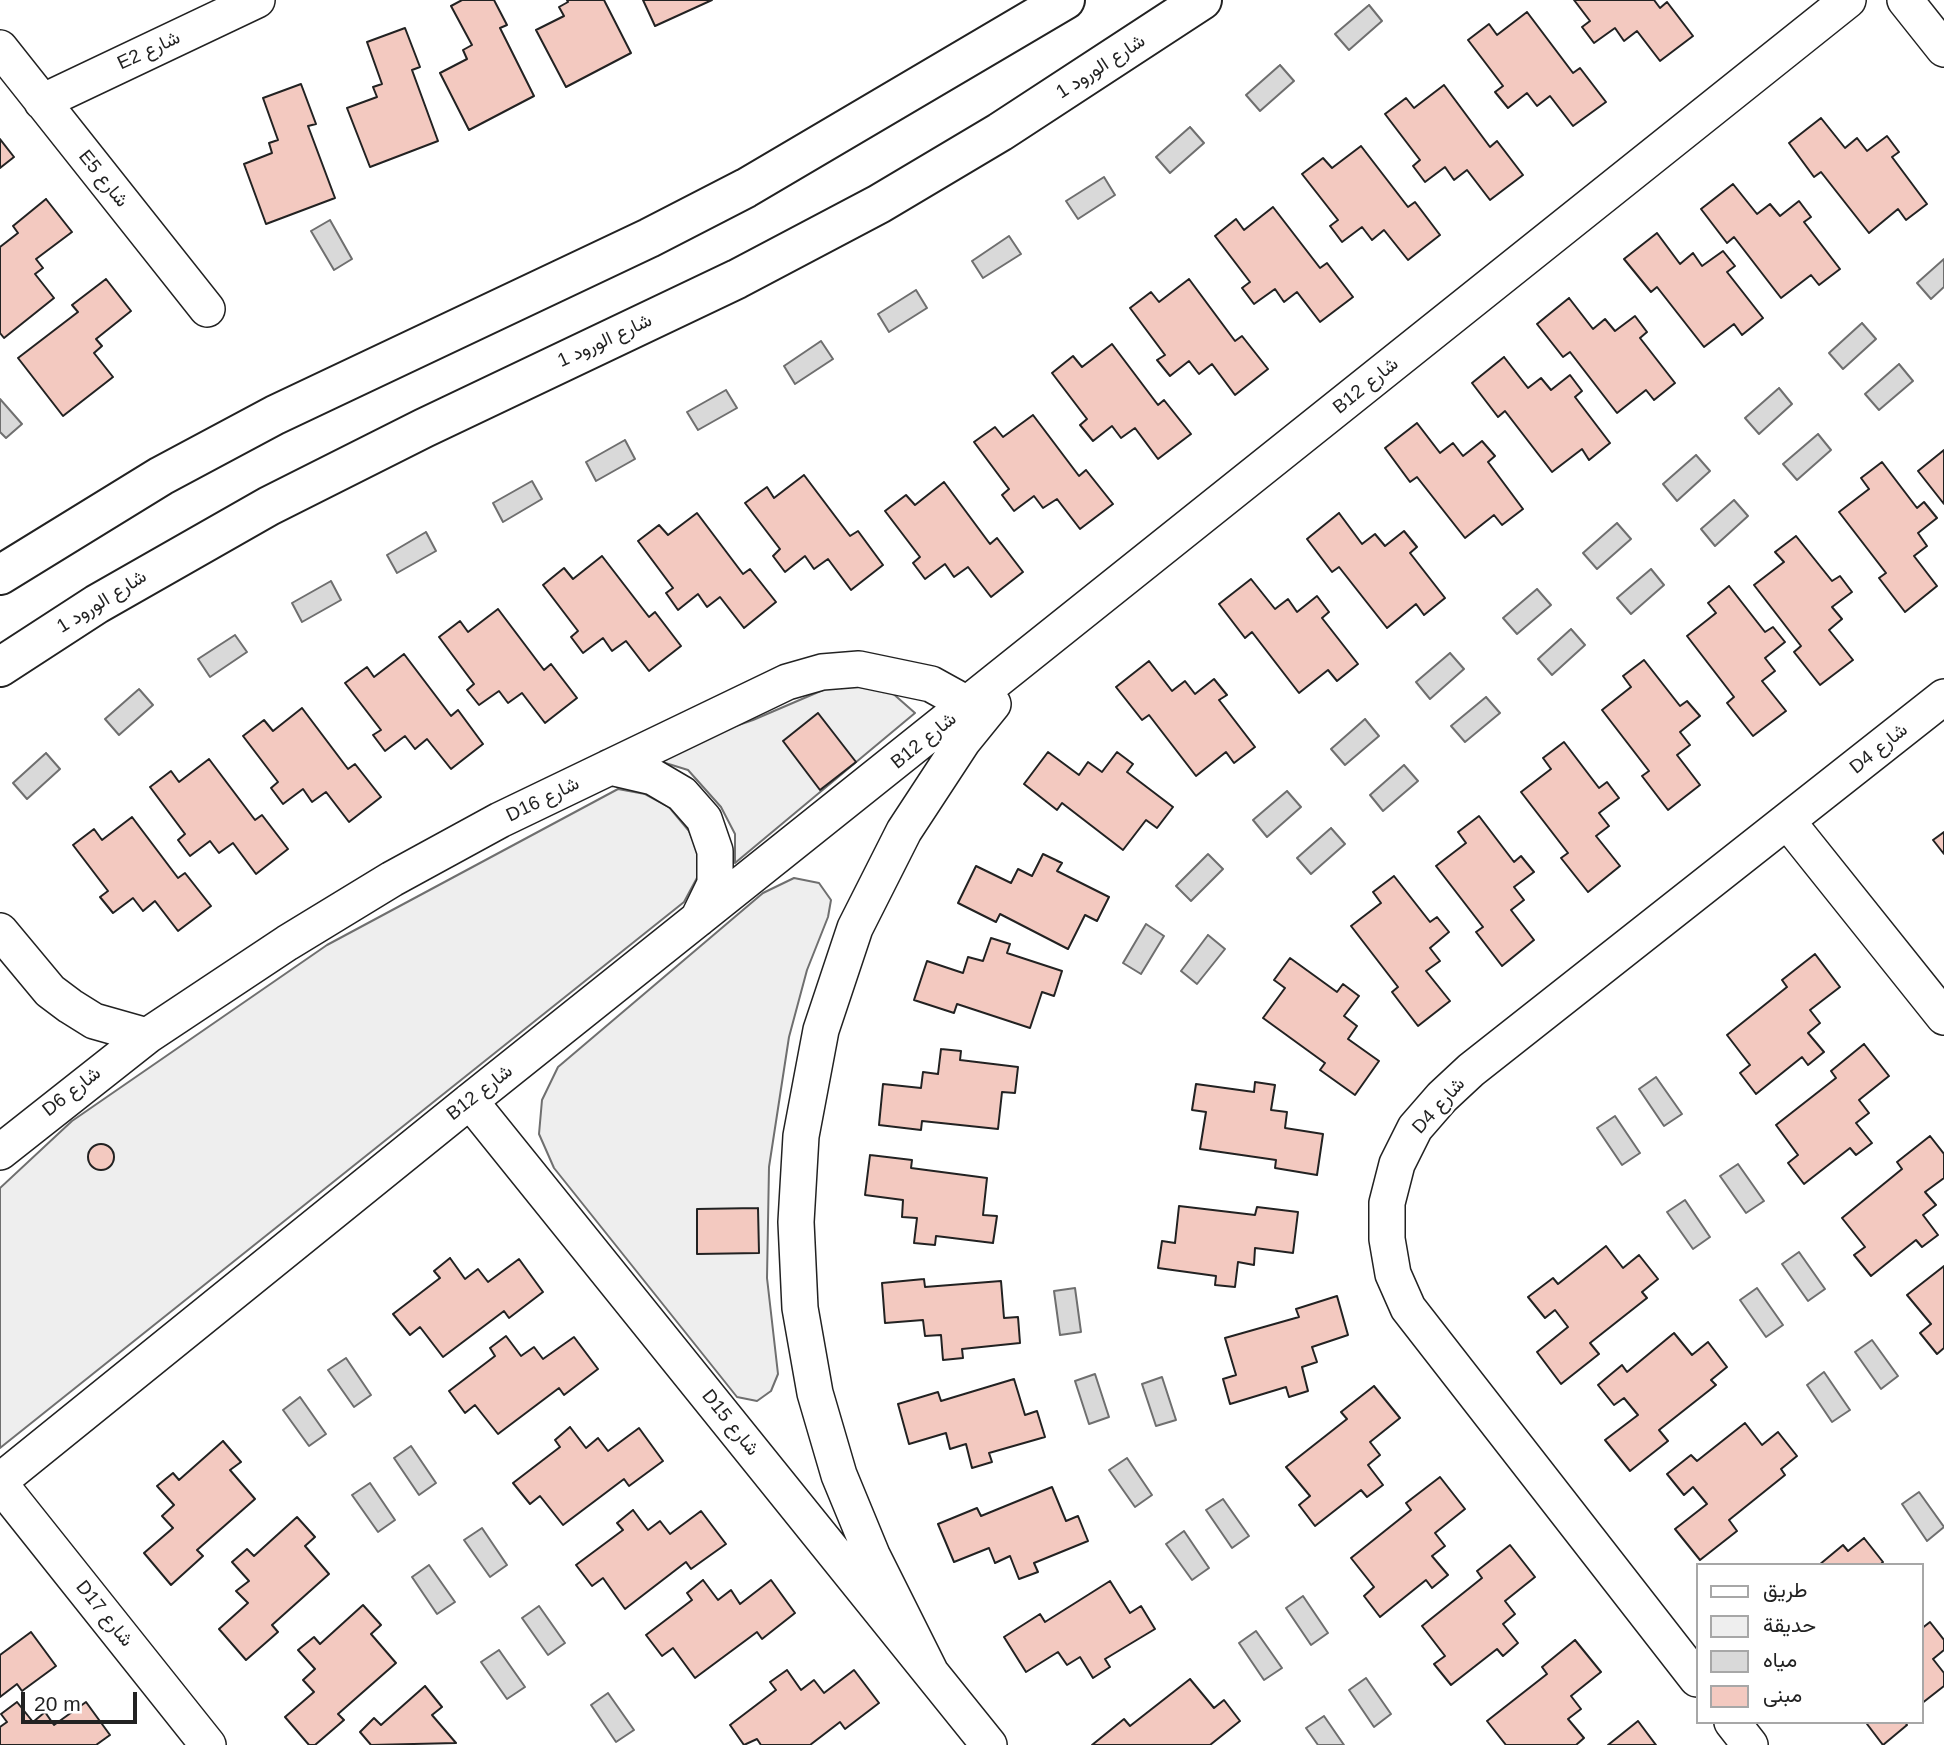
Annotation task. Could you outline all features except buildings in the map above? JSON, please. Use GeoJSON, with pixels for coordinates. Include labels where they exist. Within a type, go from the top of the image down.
{"type":"FeatureCollection","features":[{"type":"Feature","properties":{"kind":"street","name":"E2 شارع"},"geometry":{"type":"LineString","coordinates":[[41,102],[257,0]]}},
{"type":"Feature","properties":{"kind":"street"},"geometry":{"type":"LineString","coordinates":[[0,575],[161,476],[275,415],[649,238],[746,188],[1065,0]]}},
{"type":"Feature","properties":{"kind":"street","name":"شارع الورود 1"},"geometry":{"type":"LineString","coordinates":[[0,667],[97,604],[269,506],[447,416],[737,279],[878,204],[1000,132],[1202,0]]}},
{"type":"Feature","properties":{"kind":"street","name":"B12 شارع"},"geometry":{"type":"LineString","coordinates":[[0,1482],[470,1101],[969,705],[1848,0]]}},
{"type":"Feature","properties":{"kind":"street"},"geometry":{"type":"LineString","coordinates":[[1905,0],[1944,49]]}},
{"type":"Feature","properties":{"kind":"street","name":"E5 شارع"},"geometry":{"type":"LineString","coordinates":[[0,48],[207,309]]}},
{"type":"Feature","properties":{"kind":"street"},"geometry":{"type":"LineString","coordinates":[[930,1671],[872,1555],[839,1475],[815,1393],[799,1283],[796,1222],[801,1136],[821,1030],[855,928],[911,820],[963,741],[1037,650]]}},
{"type":"Feature","properties":{"kind":"street","name":"D16 شارع"},"geometry":{"type":"LineString","coordinates":[[147,1036],[287,943],[392,879],[500,820],[787,682],[822,672],[859,669],[931,684],[969,705]]}},
{"type":"Feature","properties":{"kind":"street","name":"D4 شارع"},"geometry":{"type":"LineString","coordinates":[[1696,1678],[1408,1308],[1391,1263],[1387,1239],[1387,1203],[1397,1164],[1415,1128],[1441,1097],[1944,697]]}},
{"type":"Feature","properties":{"kind":"street"},"geometry":{"type":"LineString","coordinates":[[610,767],[653,777],[682,793],[704,819],[715,850],[715,884],[697,922]]}},
{"type":"Feature","properties":{"kind":"street"},"geometry":{"type":"LineString","coordinates":[[1788,822],[1944,1017]]}},
{"type":"Feature","properties":{"kind":"street"},"geometry":{"type":"LineString","coordinates":[[0,931],[50,990],[70,1006],[107,1026],[147,1036]]}},
{"type":"Feature","properties":{"kind":"street","name":"D6 شارع"},"geometry":{"type":"LineString","coordinates":[[0,1152],[147,1036]]}},
{"type":"Feature","properties":{"kind":"street","name":"D15 شارع"},"geometry":{"type":"LineString","coordinates":[[470,1101],[989,1745]]}},
{"type":"Feature","properties":{"kind":"street","name":"D17 شارع"},"geometry":{"type":"LineString","coordinates":[[0,1482],[208,1745]]}},
{"type":"Feature","properties":{"kind":"street"},"geometry":{"type":"LineString","coordinates":[[1734,1724],[1750,1745]]}},
{"type":"Feature","properties":{"kind":"green space"},"geometry":{"type":"Polygon","coordinates":[[[837,684],[890,691],[915,713],[735,863],[735,834],[721,807],[688,770],[646,757],[753,720],[837,684]]]}},
{"type":"Feature","properties":{"kind":"green space"},"geometry":{"type":"Polygon","coordinates":[[[618,789],[645,794],[669,807],[689,831],[698,852],[698,876],[684,902],[0,1448],[0,1188],[72,1121],[327,945],[618,789]]]}},
{"type":"Feature","properties":{"kind":"green space"},"geometry":{"type":"Polygon","coordinates":[[[794,878],[819,883],[831,900],[828,917],[807,970],[789,1037],[769,1167],[767,1278],[778,1374],[771,1391],[757,1401],[737,1397],[554,1168],[539,1134],[542,1100],[558,1067],[763,893],[794,878]]]}},
{"type":"Feature","properties":{"kind":"water"},"geometry":{"type":"Polygon","coordinates":[[[1369,5],[1382,21],[1349,50],[1335,34],[1369,5]]]}},
{"type":"Feature","properties":{"kind":"water"},"geometry":{"type":"Polygon","coordinates":[[[1280,65],[1294,81],[1260,111],[1246,95],[1280,65]]]}},
{"type":"Feature","properties":{"kind":"water"},"geometry":{"type":"Polygon","coordinates":[[[1190,127],[1204,143],[1170,173],[1156,157],[1190,127]]]}},
{"type":"Feature","properties":{"kind":"water"},"geometry":{"type":"Polygon","coordinates":[[[1104,177],[1115,195],[1078,219],[1066,201],[1104,177]]]}},
{"type":"Feature","properties":{"kind":"water"},"geometry":{"type":"Polygon","coordinates":[[[330,220],[352,259],[334,270],[311,231],[330,220]]]}},
{"type":"Feature","properties":{"kind":"water"},"geometry":{"type":"Polygon","coordinates":[[[1009,236],[1021,254],[983,278],[972,261],[1009,236]]]}},
{"type":"Feature","properties":{"kind":"water"},"geometry":{"type":"Polygon","coordinates":[[[1944,259],[1944,287],[1931,299],[1917,283],[1944,259]]]}},
{"type":"Feature","properties":{"kind":"water"},"geometry":{"type":"Polygon","coordinates":[[[916,290],[927,308],[889,332],[878,314],[916,290]]]}},
{"type":"Feature","properties":{"kind":"water"},"geometry":{"type":"Polygon","coordinates":[[[1862,323],[1876,339],[1843,369],[1829,353],[1862,323]]]}},
{"type":"Feature","properties":{"kind":"water"},"geometry":{"type":"Polygon","coordinates":[[[821,341],[833,359],[795,384],[784,366],[821,341]]]}},
{"type":"Feature","properties":{"kind":"water"},"geometry":{"type":"Polygon","coordinates":[[[1899,364],[1913,381],[1879,410],[1865,394],[1899,364]]]}},
{"type":"Feature","properties":{"kind":"water"},"geometry":{"type":"Polygon","coordinates":[[[1779,388],[1792,404],[1759,434],[1745,418],[1779,388]]]}},
{"type":"Feature","properties":{"kind":"water"},"geometry":{"type":"Polygon","coordinates":[[[726,390],[737,408],[698,430],[687,412],[726,390]]]}},
{"type":"Feature","properties":{"kind":"water"},"geometry":{"type":"Polygon","coordinates":[[[0,399],[22,424],[6,438],[0,432],[0,399]]]}},
{"type":"Feature","properties":{"kind":"water"},"geometry":{"type":"Polygon","coordinates":[[[1818,434],[1831,450],[1797,480],[1783,464],[1818,434]]]}},
{"type":"Feature","properties":{"kind":"water"},"geometry":{"type":"Polygon","coordinates":[[[625,440],[635,459],[596,481],[586,462],[625,440]]]}},
{"type":"Feature","properties":{"kind":"water"},"geometry":{"type":"Polygon","coordinates":[[[1696,455],[1710,471],[1677,501],[1663,484],[1696,455]]]}},
{"type":"Feature","properties":{"kind":"water"},"geometry":{"type":"Polygon","coordinates":[[[532,481],[542,499],[503,522],[493,503],[532,481]]]}},
{"type":"Feature","properties":{"kind":"water"},"geometry":{"type":"Polygon","coordinates":[[[1734,500],[1748,516],[1715,546],[1701,529],[1734,500]]]}},
{"type":"Feature","properties":{"kind":"water"},"geometry":{"type":"Polygon","coordinates":[[[1617,523],[1631,539],[1597,569],[1583,553],[1617,523]]]}},
{"type":"Feature","properties":{"kind":"water"},"geometry":{"type":"Polygon","coordinates":[[[426,532],[436,551],[397,573],[387,555],[426,532]]]}},
{"type":"Feature","properties":{"kind":"water"},"geometry":{"type":"Polygon","coordinates":[[[1651,569],[1664,585],[1631,614],[1617,598],[1651,569]]]}},
{"type":"Feature","properties":{"kind":"water"},"geometry":{"type":"Polygon","coordinates":[[[331,581],[341,600],[302,622],[292,603],[331,581]]]}},
{"type":"Feature","properties":{"kind":"water"},"geometry":{"type":"Polygon","coordinates":[[[1537,589],[1551,605],[1517,634],[1503,618],[1537,589]]]}},
{"type":"Feature","properties":{"kind":"water"},"geometry":{"type":"Polygon","coordinates":[[[1571,629],[1585,645],[1552,675],[1538,659],[1571,629]]]}},
{"type":"Feature","properties":{"kind":"water"},"geometry":{"type":"Polygon","coordinates":[[[235,635],[247,652],[210,677],[198,659],[235,635]]]}},
{"type":"Feature","properties":{"kind":"water"},"geometry":{"type":"Polygon","coordinates":[[[1450,653],[1464,669],[1430,699],[1416,682],[1450,653]]]}},
{"type":"Feature","properties":{"kind":"water"},"geometry":{"type":"Polygon","coordinates":[[[139,689],[153,705],[119,735],[105,719],[139,689]]]}},
{"type":"Feature","properties":{"kind":"water"},"geometry":{"type":"Polygon","coordinates":[[[1486,697],[1500,713],[1465,742],[1451,726],[1486,697]]]}},
{"type":"Feature","properties":{"kind":"water"},"geometry":{"type":"Polygon","coordinates":[[[1365,719],[1379,736],[1345,765],[1331,749],[1365,719]]]}},
{"type":"Feature","properties":{"kind":"water"},"geometry":{"type":"Polygon","coordinates":[[[46,753],[60,769],[27,799],[13,783],[46,753]]]}},
{"type":"Feature","properties":{"kind":"water"},"geometry":{"type":"Polygon","coordinates":[[[1404,765],[1418,781],[1383,811],[1370,795],[1404,765]]]}},
{"type":"Feature","properties":{"kind":"water"},"geometry":{"type":"Polygon","coordinates":[[[1287,791],[1301,807],[1267,837],[1253,820],[1287,791]]]}},
{"type":"Feature","properties":{"kind":"water"},"geometry":{"type":"Polygon","coordinates":[[[1331,828],[1345,844],[1311,874],[1297,858],[1331,828]]]}},
{"type":"Feature","properties":{"kind":"water"},"geometry":{"type":"Polygon","coordinates":[[[1208,854],[1223,869],[1191,901],[1176,886],[1208,854]]]}},
{"type":"Feature","properties":{"kind":"water"},"geometry":{"type":"Polygon","coordinates":[[[1146,924],[1164,936],[1141,974],[1123,963],[1146,924]]]}},
{"type":"Feature","properties":{"kind":"water"},"geometry":{"type":"Polygon","coordinates":[[[1208,935],[1225,949],[1197,984],[1181,971],[1208,935]]]}},
{"type":"Feature","properties":{"kind":"water"},"geometry":{"type":"Polygon","coordinates":[[[1656,1077],[1682,1114],[1664,1126],[1639,1089],[1656,1077]]]}},
{"type":"Feature","properties":{"kind":"water"},"geometry":{"type":"Polygon","coordinates":[[[1615,1116],[1640,1153],[1622,1165],[1597,1128],[1615,1116]]]}},
{"type":"Feature","properties":{"kind":"water"},"geometry":{"type":"Polygon","coordinates":[[[1738,1164],[1764,1201],[1746,1213],[1720,1176],[1738,1164]]]}},
{"type":"Feature","properties":{"kind":"water"},"geometry":{"type":"Polygon","coordinates":[[[1685,1200],[1710,1237],[1693,1249],[1667,1212],[1685,1200]]]}},
{"type":"Feature","properties":{"kind":"water"},"geometry":{"type":"Polygon","coordinates":[[[1799,1252],[1825,1289],[1808,1301],[1782,1264],[1799,1252]]]}},
{"type":"Feature","properties":{"kind":"water"},"geometry":{"type":"Polygon","coordinates":[[[1075,1288],[1081,1332],[1060,1335],[1054,1291],[1075,1288]]]}},
{"type":"Feature","properties":{"kind":"water"},"geometry":{"type":"Polygon","coordinates":[[[1757,1288],[1783,1325],[1766,1337],[1740,1300],[1757,1288]]]}},
{"type":"Feature","properties":{"kind":"water"},"geometry":{"type":"Polygon","coordinates":[[[1872,1340],[1898,1376],[1881,1389],[1855,1352],[1872,1340]]]}},
{"type":"Feature","properties":{"kind":"water"},"geometry":{"type":"Polygon","coordinates":[[[346,1358],[371,1395],[354,1407],[328,1370],[346,1358]]]}},
{"type":"Feature","properties":{"kind":"water"},"geometry":{"type":"Polygon","coordinates":[[[1824,1372],[1850,1410],[1832,1422],[1807,1385],[1824,1372]]]}},
{"type":"Feature","properties":{"kind":"water"},"geometry":{"type":"Polygon","coordinates":[[[1095,1374],[1109,1417],[1089,1424],[1075,1381],[1095,1374]]]}},
{"type":"Feature","properties":{"kind":"water"},"geometry":{"type":"Polygon","coordinates":[[[1162,1377],[1176,1420],[1156,1426],[1142,1384],[1162,1377]]]}},
{"type":"Feature","properties":{"kind":"water"},"geometry":{"type":"Polygon","coordinates":[[[300,1397],[326,1434],[309,1446],[283,1410],[300,1397]]]}},
{"type":"Feature","properties":{"kind":"water"},"geometry":{"type":"Polygon","coordinates":[[[411,1446],[436,1483],[419,1495],[394,1458],[411,1446]]]}},
{"type":"Feature","properties":{"kind":"water"},"geometry":{"type":"Polygon","coordinates":[[[1127,1458],[1152,1495],[1135,1507],[1109,1470],[1127,1458]]]}},
{"type":"Feature","properties":{"kind":"water"},"geometry":{"type":"Polygon","coordinates":[[[370,1483],[395,1520],[378,1532],[352,1495],[370,1483]]]}},
{"type":"Feature","properties":{"kind":"water"},"geometry":{"type":"Polygon","coordinates":[[[1919,1492],[1944,1527],[1927,1541],[1902,1504],[1919,1492]]]}},
{"type":"Feature","properties":{"kind":"water"},"geometry":{"type":"Polygon","coordinates":[[[1223,1499],[1249,1536],[1232,1548],[1206,1510],[1223,1499]]]}},
{"type":"Feature","properties":{"kind":"water"},"geometry":{"type":"Polygon","coordinates":[[[482,1528],[507,1565],[490,1577],[464,1540],[482,1528]]]}},
{"type":"Feature","properties":{"kind":"water"},"geometry":{"type":"Polygon","coordinates":[[[1184,1531],[1209,1568],[1192,1580],[1166,1544],[1184,1531]]]}},
{"type":"Feature","properties":{"kind":"water"},"geometry":{"type":"Polygon","coordinates":[[[429,1565],[455,1602],[437,1614],[412,1577],[429,1565]]]}},
{"type":"Feature","properties":{"kind":"water"},"geometry":{"type":"Polygon","coordinates":[[[1303,1596],[1328,1633],[1311,1645],[1286,1608],[1303,1596]]]}},
{"type":"Feature","properties":{"kind":"water"},"geometry":{"type":"Polygon","coordinates":[[[539,1606],[565,1643],[548,1655],[522,1618],[539,1606]]]}},
{"type":"Feature","properties":{"kind":"water"},"geometry":{"type":"Polygon","coordinates":[[[1256,1631],[1282,1668],[1264,1680],[1239,1643],[1256,1631]]]}},
{"type":"Feature","properties":{"kind":"water"},"geometry":{"type":"Polygon","coordinates":[[[499,1650],[525,1687],[507,1699],[481,1662],[499,1650]]]}},
{"type":"Feature","properties":{"kind":"water"},"geometry":{"type":"Polygon","coordinates":[[[1366,1678],[1391,1714],[1374,1727],[1349,1690],[1366,1678]]]}},
{"type":"Feature","properties":{"kind":"water"},"geometry":{"type":"Polygon","coordinates":[[[608,1693],[634,1730],[616,1742],[591,1705],[608,1693]]]}},
{"type":"Feature","properties":{"kind":"water"},"geometry":{"type":"Polygon","coordinates":[[[1324,1716],[1344,1745],[1318,1745],[1306,1728],[1324,1716]]]}}]}
